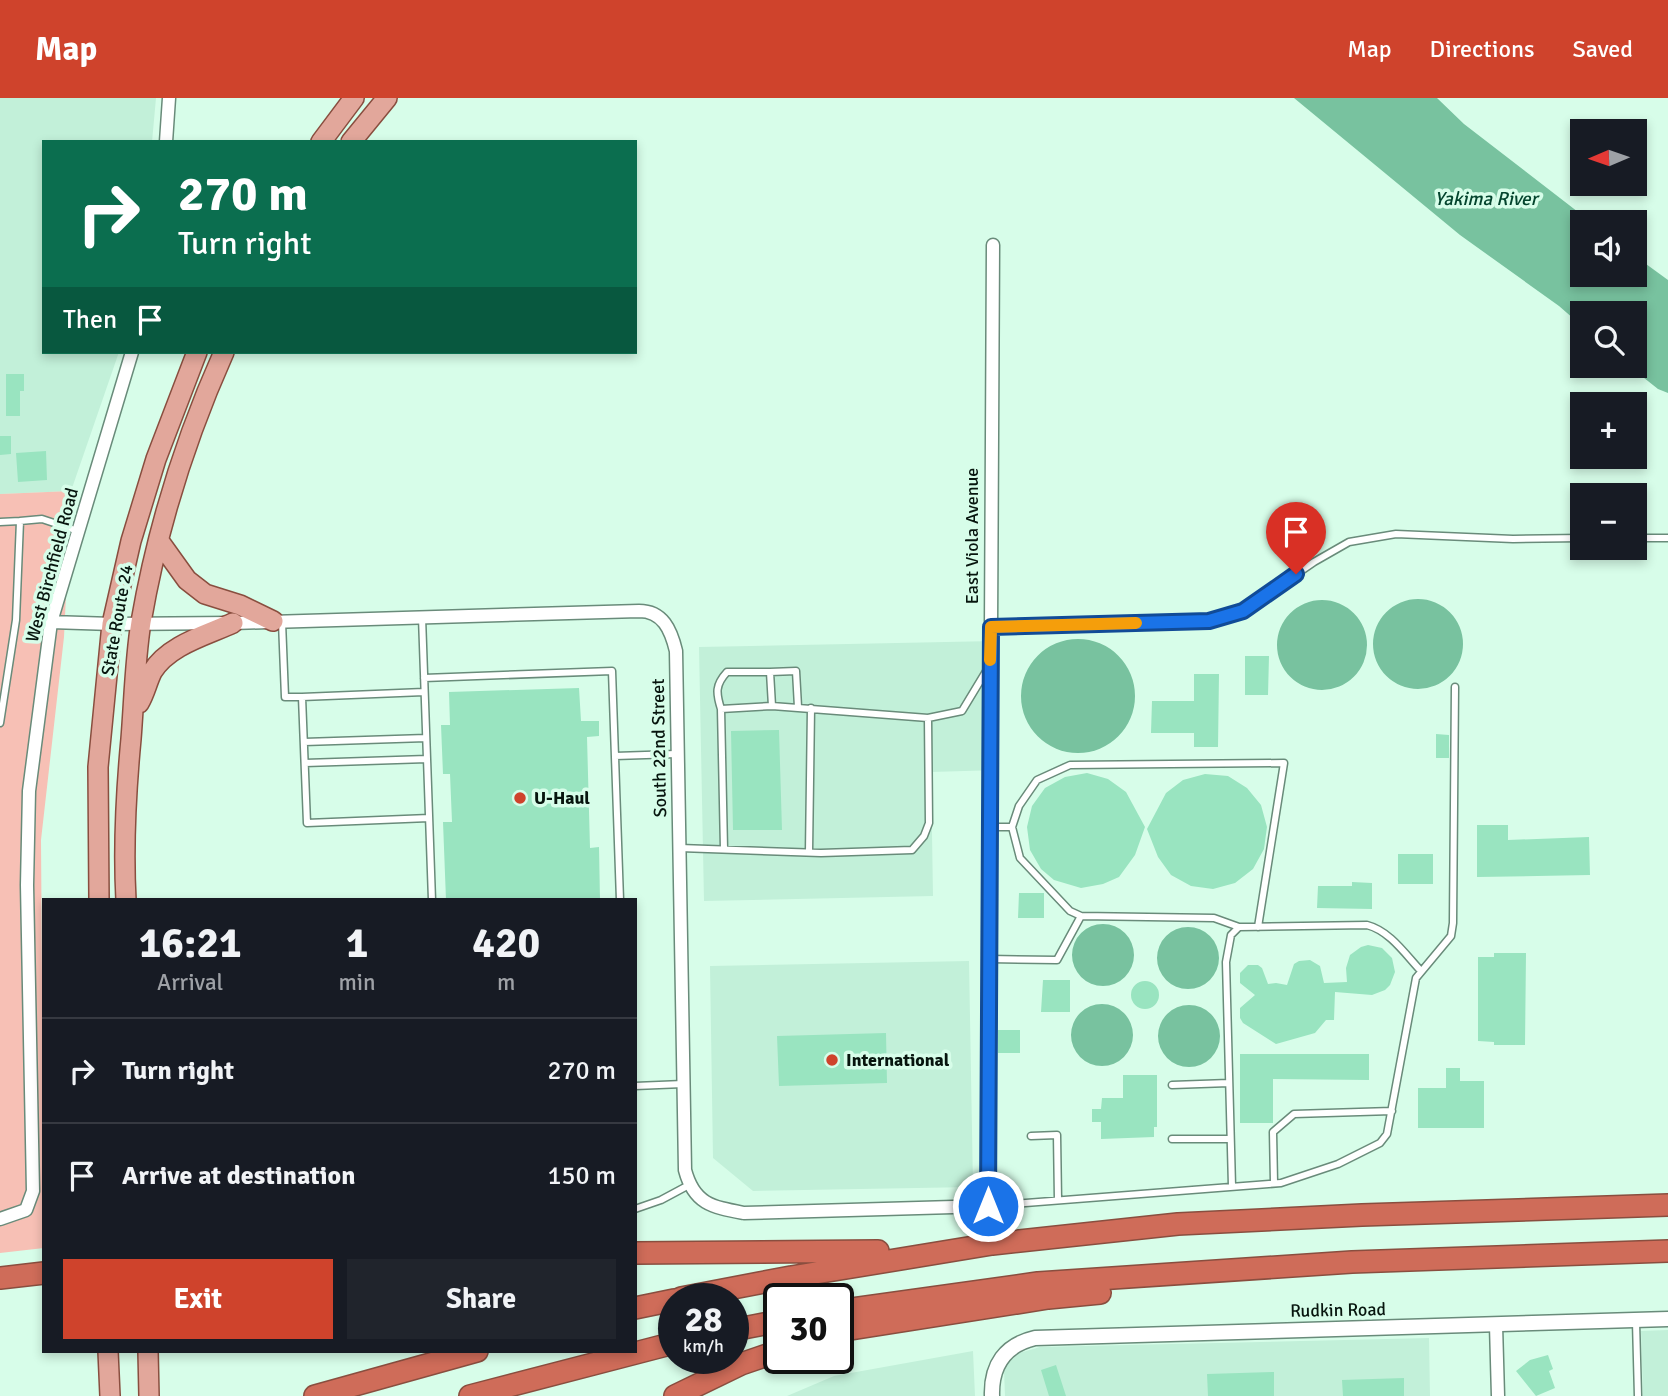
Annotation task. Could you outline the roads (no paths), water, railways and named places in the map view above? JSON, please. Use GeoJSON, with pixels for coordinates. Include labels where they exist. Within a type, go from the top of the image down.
{"type":"FeatureCollection","features":[{"type":"Feature","properties":{"kind":"highway"},"geometry":{"type":"LineString","coordinates":[[637,1253],[859,1252],[992,1244],[1178,1224],[1668,1205]]}},
{"type":"Feature","properties":{"kind":"highway"},"geometry":{"type":"LineString","coordinates":[[749,1285],[992,1244]]}},
{"type":"Feature","properties":{"kind":"highway"},"geometry":{"type":"LineString","coordinates":[[854,1309],[1038,1283],[1352,1262],[1668,1251]]}},
{"type":"Feature","properties":{"kind":"highway"},"geometry":{"type":"LineString","coordinates":[[854,1328],[1048,1298],[1254,1279],[1352,1262]]}},
{"type":"Feature","properties":{"kind":"highway"},"geometry":{"type":"LineString","coordinates":[[0,1278],[42,1272]]}},
{"type":"Feature","properties":{"kind":"highway"},"geometry":{"type":"LineString","coordinates":[[637,1308],[658,1303]]}},
{"type":"Feature","properties":{"kind":"highway"},"geometry":{"type":"LineString","coordinates":[[637,1353],[658,1347]]}},
{"type":"Feature","properties":{"kind":"highway"},"geometry":{"type":"LineString","coordinates":[[315,1396],[470,1353]]}},
{"type":"Feature","properties":{"kind":"highway"},"geometry":{"type":"LineString","coordinates":[[470,1396],[636,1353]]}},
{"type":"Feature","properties":{"kind":"highway"},"geometry":{"type":"LineString","coordinates":[[675,1396],[763,1356]]}},
{"type":"Feature","properties":{"kind":"main road"},"geometry":{"type":"LineString","coordinates":[[322,140],[354,98]]}},
{"type":"Feature","properties":{"kind":"main road"},"geometry":{"type":"LineString","coordinates":[[353,140],[387,98]]}},
{"type":"Feature","properties":{"kind":"main road","name":"State Route 24"},"geometry":{"type":"LineString","coordinates":[[99,898],[99,767],[113,624],[131,541],[153,471],[196,354]]}},
{"type":"Feature","properties":{"kind":"main road","name":"State Route 24"},"geometry":{"type":"LineString","coordinates":[[126,898],[126,793],[141,623],[174,484],[205,394],[223,354]]}},
{"type":"Feature","properties":{"kind":"main road"},"geometry":{"type":"LineString","coordinates":[[159,541],[172,563],[187,580],[205,594],[278,621]]}},
{"type":"Feature","properties":{"kind":"main road"},"geometry":{"type":"LineString","coordinates":[[133,713],[153,672],[164,658],[188,643],[233,622]]}},
{"type":"Feature","properties":{"kind":"main road"},"geometry":{"type":"LineString","coordinates":[[108,1353],[110,1396]]}},
{"type":"Feature","properties":{"kind":"main road"},"geometry":{"type":"LineString","coordinates":[[148,1353],[149,1396]]}},
{"type":"Feature","properties":{"kind":"street"},"geometry":{"type":"LineString","coordinates":[[166,140],[169,98]]}},
{"type":"Feature","properties":{"kind":"street","name":"East Viola Avenue"},"geometry":{"type":"LineString","coordinates":[[988,1206],[993,245]]}},
{"type":"Feature","properties":{"kind":"street","name":"West Birchfield Road"},"geometry":{"type":"LineString","coordinates":[[0,1219],[26,1210],[33,1191],[27,885],[29,791],[51,622],[131,354]]}},
{"type":"Feature","properties":{"kind":"street","name":"South 22nd Street"},"geometry":{"type":"LineString","coordinates":[[51,622],[233,622],[639,611],[653,613],[663,619],[673,638],[676,651],[685,1170],[689,1185]]}},
{"type":"Feature","properties":{"kind":"street"},"geometry":{"type":"LineString","coordinates":[[689,1185],[700,1200],[717,1208],[744,1213],[988,1206]]}},
{"type":"Feature","properties":{"kind":"street","name":"Rudkin Road"},"geometry":{"type":"LineString","coordinates":[[992,1396],[994,1372],[999,1360],[1011,1347],[1024,1340],[1056,1335],[1668,1319]]}},
{"type":"Feature","properties":{"kind":"street"},"geometry":{"type":"LineString","coordinates":[[1496,1325],[1498,1396]]}},
{"type":"Feature","properties":{"kind":"lane"},"geometry":{"type":"LineString","coordinates":[[0,522],[42,519],[78,531]]}},
{"type":"Feature","properties":{"kind":"lane"},"geometry":{"type":"LineString","coordinates":[[0,723],[16,620],[20,521]]}},
{"type":"Feature","properties":{"kind":"lane"},"geometry":{"type":"LineString","coordinates":[[991,627],[1209,621],[1243,611],[1314,562],[1349,542],[1396,534],[1513,539],[1570,538]]}},
{"type":"Feature","properties":{"kind":"lane"},"geometry":{"type":"LineString","coordinates":[[1647,538],[1668,538]]}},
{"type":"Feature","properties":{"kind":"lane"},"geometry":{"type":"LineString","coordinates":[[422,617],[432,898]]}},
{"type":"Feature","properties":{"kind":"lane"},"geometry":{"type":"LineString","coordinates":[[278,621],[285,697],[425,692]]}},
{"type":"Feature","properties":{"kind":"lane"},"geometry":{"type":"LineString","coordinates":[[721,709],[798,707],[928,718],[962,712],[989,666]]}},
{"type":"Feature","properties":{"kind":"lane"},"geometry":{"type":"LineString","coordinates":[[424,678],[612,671],[620,898]]}},
{"type":"Feature","properties":{"kind":"lane"},"geometry":{"type":"LineString","coordinates":[[724,849],[721,709],[716,693],[719,681],[727,672],[796,671],[798,707]]}},
{"type":"Feature","properties":{"kind":"lane"},"geometry":{"type":"LineString","coordinates":[[770,672],[772,706]]}},
{"type":"Feature","properties":{"kind":"lane"},"geometry":{"type":"LineString","coordinates":[[988,1206],[1274,1183],[1338,1164],[1380,1143],[1387,1134],[1416,978],[1451,936],[1455,687]]}},
{"type":"Feature","properties":{"kind":"lane"},"geometry":{"type":"LineString","coordinates":[[302,696],[307,822],[429,818]]}},
{"type":"Feature","properties":{"kind":"lane"},"geometry":{"type":"LineString","coordinates":[[809,852],[811,708]]}},
{"type":"Feature","properties":{"kind":"lane"},"geometry":{"type":"LineString","coordinates":[[678,848],[809,852],[912,850],[924,836],[929,823],[928,718]]}},
{"type":"Feature","properties":{"kind":"lane"},"geometry":{"type":"LineString","coordinates":[[304,742],[426,738]]}},
{"type":"Feature","properties":{"kind":"lane"},"geometry":{"type":"LineString","coordinates":[[615,756],[676,754]]}},
{"type":"Feature","properties":{"kind":"lane"},"geometry":{"type":"LineString","coordinates":[[305,763],[427,759]]}},
{"type":"Feature","properties":{"kind":"lane"},"geometry":{"type":"LineString","coordinates":[[1258,927],[1284,763],[1070,765],[1037,780],[1019,806],[1012,827],[1020,858],[1070,911],[1081,916],[1214,918],[1239,927],[1258,927],[1367,925],[1378,928],[1421,971]]}},
{"type":"Feature","properties":{"kind":"lane"},"geometry":{"type":"LineString","coordinates":[[990,827],[1012,827]]}},
{"type":"Feature","properties":{"kind":"lane"},"geometry":{"type":"LineString","coordinates":[[989,959],[1057,960],[1081,916]]}},
{"type":"Feature","properties":{"kind":"lane"},"geometry":{"type":"LineString","coordinates":[[1231,1186],[1226,962],[1231,935],[1239,927]]}},
{"type":"Feature","properties":{"kind":"lane"},"geometry":{"type":"LineString","coordinates":[[1172,1085],[1229,1083]]}},
{"type":"Feature","properties":{"kind":"lane"},"geometry":{"type":"LineString","coordinates":[[637,1086],[683,1084]]}},
{"type":"Feature","properties":{"kind":"lane"},"geometry":{"type":"LineString","coordinates":[[1274,1183],[1273,1132],[1294,1114],[1392,1111]]}},
{"type":"Feature","properties":{"kind":"lane"},"geometry":{"type":"LineString","coordinates":[[1031,1136],[1057,1135],[1058,1200]]}},
{"type":"Feature","properties":{"kind":"lane"},"geometry":{"type":"LineString","coordinates":[[1172,1139],[1230,1139]]}},
{"type":"Feature","properties":{"kind":"lane"},"geometry":{"type":"LineString","coordinates":[[637,1208],[662,1200],[689,1185]]}},
{"type":"Feature","properties":{"kind":"lane"},"geometry":{"type":"LineString","coordinates":[[1636,1320],[1638,1396]]}},
{"type":"Feature","properties":{"kind":"water","name":"Yakima River"},"geometry":{"type":"Polygon","coordinates":[[[1294,98],[1437,98],[1464,124],[1575,210],[1570,210],[1570,287],[1647,287],[1647,265],[1668,280],[1668,393],[1644,378],[1647,378],[1647,301],[1570,301],[1570,316],[1460,235],[1294,98]]]}},
{"type":"Feature","properties":{"kind":"water"},"geometry":{"type":"Polygon","coordinates":[[[1409,599],[1427,599],[1443,606],[1456,619],[1463,635],[1463,653],[1456,669],[1443,682],[1427,689],[1409,689],[1393,682],[1380,669],[1373,653],[1373,635],[1380,619],[1393,606],[1409,599]]]}},
{"type":"Feature","properties":{"kind":"water"},"geometry":{"type":"Polygon","coordinates":[[[1313,600],[1331,600],[1347,607],[1360,620],[1367,636],[1367,654],[1360,670],[1347,683],[1331,690],[1313,690],[1297,683],[1284,670],[1277,654],[1277,636],[1284,620],[1297,607],[1313,600]]]}},
{"type":"Feature","properties":{"kind":"water"},"geometry":{"type":"Polygon","coordinates":[[[1078,639],[1100,643],[1119,655],[1131,674],[1135,696],[1131,718],[1119,737],[1100,749],[1078,753],[1056,749],[1037,737],[1025,718],[1021,696],[1025,674],[1037,655],[1056,643],[1078,639]]]}},
{"type":"Feature","properties":{"kind":"water"},"geometry":{"type":"Polygon","coordinates":[[[1097,924],[1109,924],[1125,933],[1132,943],[1132,967],[1125,977],[1109,986],[1097,986],[1086,981],[1077,972],[1072,961],[1072,949],[1077,938],[1086,929],[1097,924]]]}},
{"type":"Feature","properties":{"kind":"water"},"geometry":{"type":"Polygon","coordinates":[[[1182,927],[1194,927],[1210,936],[1217,946],[1217,970],[1210,980],[1194,989],[1182,989],[1171,984],[1162,975],[1157,964],[1157,952],[1162,941],[1171,932],[1182,927]]]}},
{"type":"Feature","properties":{"kind":"water"},"geometry":{"type":"Polygon","coordinates":[[[1096,1004],[1108,1004],[1124,1013],[1131,1023],[1131,1047],[1124,1057],[1108,1066],[1096,1066],[1085,1061],[1076,1052],[1071,1041],[1071,1029],[1076,1018],[1085,1009],[1096,1004]]]}},
{"type":"Feature","properties":{"kind":"water"},"geometry":{"type":"Polygon","coordinates":[[[1183,1005],[1195,1005],[1211,1014],[1218,1024],[1218,1048],[1211,1058],[1195,1067],[1183,1067],[1172,1062],[1163,1053],[1158,1042],[1158,1030],[1163,1019],[1172,1010],[1183,1005]]]}},
{"type":"Feature","properties":{"kind":"place","name":"U-Haul"},"geometry":{"type":"Point","coordinates":[520,798]}},
{"type":"Feature","properties":{"kind":"place","name":"International"},"geometry":{"type":"Point","coordinates":[832,1060]}}]}
